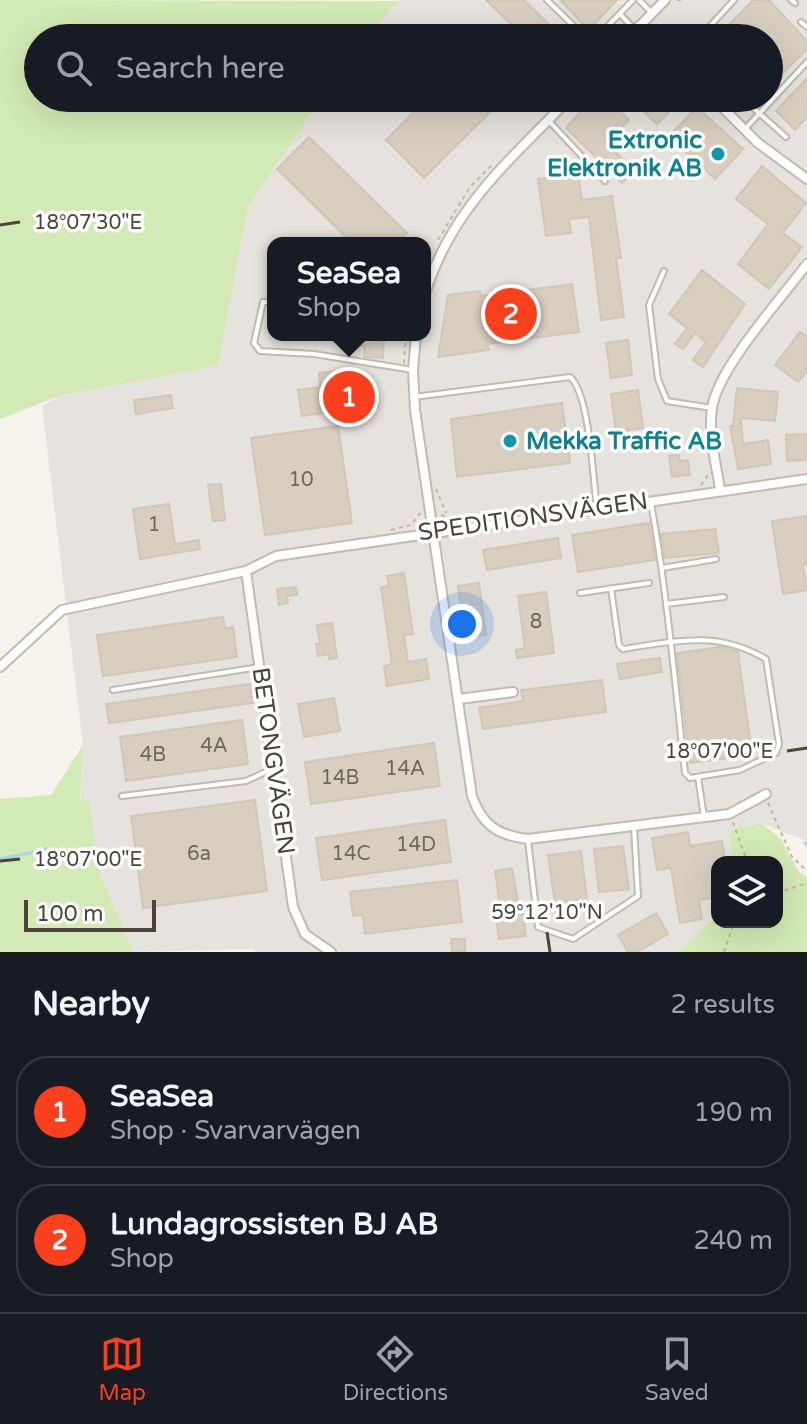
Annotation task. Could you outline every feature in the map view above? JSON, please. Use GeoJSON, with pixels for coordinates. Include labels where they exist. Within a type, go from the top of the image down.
{"type":"FeatureCollection","features":[{"type":"Feature","properties":{"kind":"street"},"geometry":{"type":"LineString","coordinates":[[641,24],[665,0]]}},
{"type":"Feature","properties":{"kind":"street"},"geometry":{"type":"LineString","coordinates":[[431,286],[445,241],[468,205],[557,112]]}},
{"type":"Feature","properties":{"kind":"street"},"geometry":{"type":"LineString","coordinates":[[727,112],[807,179]]}},
{"type":"Feature","properties":{"kind":"street"},"geometry":{"type":"LineString","coordinates":[[720,489],[712,408],[720,381],[807,264]]}},
{"type":"Feature","properties":{"kind":"street"},"geometry":{"type":"LineString","coordinates":[[415,341],[408,370],[435,533],[472,796],[480,817],[507,837],[528,839],[729,814],[766,794]]}},
{"type":"Feature","properties":{"kind":"street","name":"SPEDITIONSVÄGEN"},"geometry":{"type":"LineString","coordinates":[[246,571],[276,556],[720,489],[807,479]]}},
{"type":"Feature","properties":{"kind":"street"},"geometry":{"type":"LineString","coordinates":[[0,667],[62,610],[246,571]]}},
{"type":"Feature","properties":{"kind":"street","name":"BETONGVÄGEN"},"geometry":{"type":"LineString","coordinates":[[246,571],[298,923],[305,934],[331,952]]}},
{"type":"Feature","properties":{"kind":"street"},"geometry":{"type":"LineString","coordinates":[[459,699],[513,692]]}},
{"type":"Feature","properties":{"kind":"lane"},"geometry":{"type":"LineString","coordinates":[[547,0],[572,24]]}},
{"type":"Feature","properties":{"kind":"lane"},"geometry":{"type":"LineString","coordinates":[[610,24],[636,0],[652,13]]}},
{"type":"Feature","properties":{"kind":"lane"},"geometry":{"type":"LineString","coordinates":[[712,24],[734,0]]}},
{"type":"Feature","properties":{"kind":"lane"},"geometry":{"type":"LineString","coordinates":[[620,14],[632,24]]}},
{"type":"Feature","properties":{"kind":"lane"},"geometry":{"type":"LineString","coordinates":[[801,22],[807,27]]}},
{"type":"Feature","properties":{"kind":"lane"},"geometry":{"type":"LineString","coordinates":[[783,87],[807,62]]}},
{"type":"Feature","properties":{"kind":"lane"},"geometry":{"type":"LineString","coordinates":[[745,129],[758,114],[786,137]]}},
{"type":"Feature","properties":{"kind":"lane"},"geometry":{"type":"LineString","coordinates":[[549,120],[605,181]]}},
{"type":"Feature","properties":{"kind":"lane"},"geometry":{"type":"LineString","coordinates":[[664,271],[649,305],[660,388],[667,401],[712,408]]}},
{"type":"Feature","properties":{"kind":"lane"},"geometry":{"type":"LineString","coordinates":[[267,302],[263,302],[256,322],[254,343],[260,351],[314,354],[408,370]]}},
{"type":"Feature","properties":{"kind":"lane"},"geometry":{"type":"LineString","coordinates":[[414,397],[570,377],[576,382],[582,401],[597,509]]}},
{"type":"Feature","properties":{"kind":"lane"},"geometry":{"type":"LineString","coordinates":[[611,588],[620,648],[670,642],[736,642],[766,659],[770,669],[779,744],[776,753],[740,770],[690,778],[685,773],[670,642],[662,568],[650,500]]}},
{"type":"Feature","properties":{"kind":"lane"},"geometry":{"type":"LineString","coordinates":[[662,568],[716,559]]}},
{"type":"Feature","properties":{"kind":"lane"},"geometry":{"type":"LineString","coordinates":[[580,593],[649,583]]}},
{"type":"Feature","properties":{"kind":"lane"},"geometry":{"type":"LineString","coordinates":[[666,604],[724,597]]}},
{"type":"Feature","properties":{"kind":"lane"},"geometry":{"type":"LineString","coordinates":[[113,690],[261,666]]}},
{"type":"Feature","properties":{"kind":"lane"},"geometry":{"type":"LineString","coordinates":[[122,796],[246,781],[274,768]]}},
{"type":"Feature","properties":{"kind":"lane"},"geometry":{"type":"LineString","coordinates":[[698,777],[704,817]]}},
{"type":"Feature","properties":{"kind":"lane"},"geometry":{"type":"LineString","coordinates":[[528,839],[538,927],[573,939],[638,896],[634,824]]}},
{"type":"Feature","properties":{"kind":"path"},"geometry":{"type":"LineString","coordinates":[[677,0],[682,0]]}},
{"type":"Feature","properties":{"kind":"path"},"geometry":{"type":"LineString","coordinates":[[406,341],[408,370]]}},
{"type":"Feature","properties":{"kind":"path"},"geometry":{"type":"LineString","coordinates":[[701,486],[708,478],[709,468]]}},
{"type":"Feature","properties":{"kind":"path"},"geometry":{"type":"LineString","coordinates":[[434,479],[446,514]]}},
{"type":"Feature","properties":{"kind":"path"},"geometry":{"type":"LineString","coordinates":[[388,531],[411,525],[422,510]]}},
{"type":"Feature","properties":{"kind":"path"},"geometry":{"type":"LineString","coordinates":[[456,519],[465,521]]}},
{"type":"Feature","properties":{"kind":"path"},"geometry":{"type":"LineString","coordinates":[[766,794],[792,857],[807,871]]}},
{"type":"Feature","properties":{"kind":"path"},"geometry":{"type":"LineString","coordinates":[[729,814],[745,856]]}},
{"type":"Feature","properties":{"kind":"path"},"geometry":{"type":"LineString","coordinates":[[783,891],[807,883]]}},
{"type":"Feature","properties":{"kind":"path"},"geometry":{"type":"LineString","coordinates":[[725,951],[732,928]]}},
{"type":"Feature","properties":{"kind":"shaded area"},"geometry":{"type":"Polygon","coordinates":[[[397,0],[807,0],[807,841],[761,823],[729,831],[731,856],[711,856],[711,922],[678,952],[256,952],[254,949],[133,952],[79,827],[83,745],[42,406],[59,396],[218,366],[248,207],[312,112],[783,112],[783,24],[379,24],[397,0]]]}},
{"type":"Feature","properties":{"kind":"green space"},"geometry":{"type":"Polygon","coordinates":[[[0,0],[398,1],[380,24],[24,24],[24,112],[312,112],[248,207],[218,366],[59,396],[0,419],[0,0]]]}},
{"type":"Feature","properties":{"kind":"green space"},"geometry":{"type":"Polygon","coordinates":[[[83,745],[80,800],[89,800],[99,872],[133,952],[0,952],[0,799],[51,795],[83,745]]]}},
{"type":"Feature","properties":{"kind":"green space"},"geometry":{"type":"Polygon","coordinates":[[[761,823],[780,838],[799,872],[807,877],[807,952],[678,952],[711,922],[711,928],[783,928],[783,856],[731,856],[729,831],[761,823]]]}},
{"type":"Feature","properties":{"kind":"building"},"geometry":{"type":"Polygon","coordinates":[[[486,0],[524,0],[549,24],[511,24],[486,0]]]}},
{"type":"Feature","properties":{"kind":"building"},"geometry":{"type":"Polygon","coordinates":[[[560,0],[617,0],[595,24],[583,24],[560,0]]]}},
{"type":"Feature","properties":{"kind":"building"},"geometry":{"type":"Polygon","coordinates":[[[753,0],[769,0],[807,41],[807,49],[783,73],[783,24],[730,24],[753,0]]]}},
{"type":"Feature","properties":{"kind":"building"},"geometry":{"type":"Polygon","coordinates":[[[807,78],[807,117],[795,130],[777,112],[783,112],[783,104],[807,78]]]}},
{"type":"Feature","properties":{"kind":"building"},"geometry":{"type":"Polygon","coordinates":[[[414,112],[490,112],[424,178],[386,140],[414,112]]]}},
{"type":"Feature","properties":{"kind":"building"},"geometry":{"type":"Polygon","coordinates":[[[580,112],[621,112],[629,120],[606,143],[634,170],[622,183],[566,128],[580,112]]]}},
{"type":"Feature","properties":{"kind":"building"},"geometry":{"type":"Polygon","coordinates":[[[644,112],[669,112],[657,124],[644,112]]]}},
{"type":"Feature","properties":{"kind":"building"},"geometry":{"type":"Polygon","coordinates":[[[692,112],[702,112],[743,149],[715,179],[669,136],[692,112]]]}},
{"type":"Feature","properties":{"kind":"building"},"geometry":{"type":"Polygon","coordinates":[[[309,137],[407,233],[403,237],[346,237],[277,169],[309,137]]]}},
{"type":"Feature","properties":{"kind":"building"},"geometry":{"type":"Polygon","coordinates":[[[762,166],[806,203],[783,233],[802,247],[769,289],[738,264],[768,224],[736,199],[762,166]]]}},
{"type":"Feature","properties":{"kind":"building"},"geometry":{"type":"Polygon","coordinates":[[[578,175],[582,200],[612,196],[621,258],[616,258],[624,317],[601,320],[589,217],[569,219],[571,233],[546,236],[538,179],[578,175]]]}},
{"type":"Feature","properties":{"kind":"building"},"geometry":{"type":"Polygon","coordinates":[[[702,270],[745,304],[703,367],[693,360],[706,342],[695,333],[683,349],[675,344],[687,328],[669,314],[702,270]]]}},
{"type":"Feature","properties":{"kind":"building"},"geometry":{"type":"Polygon","coordinates":[[[572,284],[579,332],[488,344],[489,350],[438,357],[448,295],[480,291],[481,296],[572,284]]]}},
{"type":"Feature","properties":{"kind":"building"},"geometry":{"type":"Polygon","coordinates":[[[800,332],[807,337],[807,371],[798,382],[775,365],[800,332]]]}},
{"type":"Feature","properties":{"kind":"building"},"geometry":{"type":"Polygon","coordinates":[[[628,340],[632,375],[611,378],[606,343],[628,340]]]}},
{"type":"Feature","properties":{"kind":"building"},"geometry":{"type":"Polygon","coordinates":[[[348,341],[384,341],[383,358],[364,357],[365,347],[348,341]]]}},
{"type":"Feature","properties":{"kind":"building"},"geometry":{"type":"Polygon","coordinates":[[[344,370],[346,385],[374,382],[378,406],[302,416],[298,390],[320,387],[319,373],[344,370]]]}},
{"type":"Feature","properties":{"kind":"building"},"geometry":{"type":"Polygon","coordinates":[[[737,388],[778,392],[775,421],[741,418],[743,444],[768,440],[771,464],[738,469],[730,426],[733,426],[737,388]]]}},
{"type":"Feature","properties":{"kind":"building"},"geometry":{"type":"Polygon","coordinates":[[[638,390],[643,428],[616,432],[611,394],[638,390]]]}},
{"type":"Feature","properties":{"kind":"building"},"geometry":{"type":"Polygon","coordinates":[[[171,395],[173,408],[136,414],[134,400],[171,395]]]}},
{"type":"Feature","properties":{"kind":"building","name":"Mekka Traffic AB"},"geometry":{"type":"Polygon","coordinates":[[[562,403],[570,463],[457,477],[451,419],[562,403]]]}},
{"type":"Feature","properties":{"kind":"building"},"geometry":{"type":"Polygon","coordinates":[[[338,426],[352,523],[265,535],[251,438],[338,426]]]}},
{"type":"Feature","properties":{"kind":"building"},"geometry":{"type":"Polygon","coordinates":[[[807,434],[807,460],[787,461],[786,435],[807,434]]]}},
{"type":"Feature","properties":{"kind":"building"},"geometry":{"type":"Polygon","coordinates":[[[679,455],[680,461],[688,460],[690,475],[672,477],[669,456],[679,455]]]}},
{"type":"Feature","properties":{"kind":"building"},"geometry":{"type":"Polygon","coordinates":[[[221,484],[225,520],[213,521],[208,485],[221,484]]]}},
{"type":"Feature","properties":{"kind":"building"},"geometry":{"type":"Polygon","coordinates":[[[169,504],[175,544],[199,540],[200,549],[140,559],[133,509],[169,504]]]}},
{"type":"Feature","properties":{"kind":"building"},"geometry":{"type":"Polygon","coordinates":[[[807,516],[807,564],[803,565],[807,590],[783,594],[772,521],[807,516]]]}},
{"type":"Feature","properties":{"kind":"building"},"geometry":{"type":"Polygon","coordinates":[[[649,523],[655,560],[578,572],[572,535],[649,523]]]}},
{"type":"Feature","properties":{"kind":"building"},"geometry":{"type":"Polygon","coordinates":[[[715,529],[719,553],[665,558],[661,534],[715,529]]]}},
{"type":"Feature","properties":{"kind":"building"},"geometry":{"type":"Polygon","coordinates":[[[558,538],[561,558],[487,570],[483,550],[558,538]]]}},
{"type":"Feature","properties":{"kind":"building"},"geometry":{"type":"Polygon","coordinates":[[[404,573],[413,634],[404,635],[408,662],[426,659],[429,679],[387,686],[384,666],[392,664],[381,587],[389,586],[387,576],[404,573]]]}},
{"type":"Feature","properties":{"kind":"building"},"geometry":{"type":"Polygon","coordinates":[[[479,583],[486,635],[465,638],[458,586],[479,583]]]}},
{"type":"Feature","properties":{"kind":"building"},"geometry":{"type":"Polygon","coordinates":[[[296,587],[297,595],[287,596],[288,603],[279,605],[277,589],[296,587]]]}},
{"type":"Feature","properties":{"kind":"building"},"geometry":{"type":"Polygon","coordinates":[[[546,592],[554,653],[517,658],[516,650],[525,648],[518,596],[546,592]]]}},
{"type":"Feature","properties":{"kind":"building"},"geometry":{"type":"Polygon","coordinates":[[[223,617],[225,628],[233,627],[237,657],[103,676],[97,635],[223,617]]]}},
{"type":"Feature","properties":{"kind":"building"},"geometry":{"type":"Polygon","coordinates":[[[332,623],[337,658],[329,659],[329,654],[318,656],[317,625],[332,623]]]}},
{"type":"Feature","properties":{"kind":"building"},"geometry":{"type":"Polygon","coordinates":[[[720,647],[738,652],[752,755],[690,763],[677,653],[720,647]]]}},
{"type":"Feature","properties":{"kind":"building"},"geometry":{"type":"Polygon","coordinates":[[[660,658],[662,672],[620,679],[617,664],[660,658]]]}},
{"type":"Feature","properties":{"kind":"building"},"geometry":{"type":"Polygon","coordinates":[[[602,680],[606,712],[483,729],[479,708],[523,701],[521,690],[602,680]]]}},
{"type":"Feature","properties":{"kind":"building"},"geometry":{"type":"Polygon","coordinates":[[[250,684],[253,703],[109,723],[106,704],[250,684]]]}},
{"type":"Feature","properties":{"kind":"building"},"geometry":{"type":"Polygon","coordinates":[[[334,698],[340,731],[304,737],[298,704],[334,698]]]}},
{"type":"Feature","properties":{"kind":"building"},"geometry":{"type":"Polygon","coordinates":[[[242,720],[248,764],[126,781],[120,737],[242,720]]]}},
{"type":"Feature","properties":{"kind":"building"},"geometry":{"type":"Polygon","coordinates":[[[434,743],[440,786],[311,804],[305,762],[434,743]]]}},
{"type":"Feature","properties":{"kind":"building"},"geometry":{"type":"Polygon","coordinates":[[[255,800],[267,891],[143,908],[131,816],[255,800]]]}},
{"type":"Feature","properties":{"kind":"building"},"geometry":{"type":"Polygon","coordinates":[[[445,820],[451,862],[322,880],[316,838],[445,820]]]}},
{"type":"Feature","properties":{"kind":"building"},"geometry":{"type":"Polygon","coordinates":[[[688,832],[690,846],[722,841],[724,856],[711,856],[711,898],[699,900],[702,919],[680,923],[671,868],[657,870],[652,838],[688,832]]]}},
{"type":"Feature","properties":{"kind":"building"},"geometry":{"type":"Polygon","coordinates":[[[623,846],[629,889],[599,892],[594,849],[623,846]]]}},
{"type":"Feature","properties":{"kind":"building"},"geometry":{"type":"Polygon","coordinates":[[[581,851],[587,899],[555,903],[548,855],[581,851]]]}},
{"type":"Feature","properties":{"kind":"building"},"geometry":{"type":"Polygon","coordinates":[[[512,868],[518,901],[500,904],[495,871],[512,868]]]}},
{"type":"Feature","properties":{"kind":"building"},"geometry":{"type":"Polygon","coordinates":[[[457,880],[462,922],[365,934],[363,915],[353,916],[350,892],[457,880]]]}},
{"type":"Feature","properties":{"kind":"building"},"geometry":{"type":"Polygon","coordinates":[[[656,913],[668,934],[637,952],[628,952],[618,935],[656,913]]]}},
{"type":"Feature","properties":{"kind":"building"},"geometry":{"type":"Polygon","coordinates":[[[523,914],[526,936],[499,939],[496,918],[523,914]]]}},
{"type":"Feature","properties":{"kind":"building"},"geometry":{"type":"Polygon","coordinates":[[[451,939],[465,939],[465,952],[452,952],[451,939]]]}},
{"type":"Feature","properties":{"kind":"waterway"},"geometry":{"type":"LineString","coordinates":[[0,859],[47,849]]}},
{"type":"Feature","properties":{"kind":"place","name":"Extronic Elektronik AB"},"geometry":{"type":"Point","coordinates":[718,154]}},
{"type":"Feature","properties":{"kind":"place","name":"Lundagrossisten BJ AB"},"geometry":{"type":"Point","coordinates":[511,314]}},
{"type":"Feature","properties":{"kind":"place","name":"SeaSea"},"geometry":{"type":"Point","coordinates":[349,397]}},
{"type":"Feature","properties":{"kind":"place","name":"Mekka Traffic AB"},"geometry":{"type":"Point","coordinates":[510,441]}}]}
